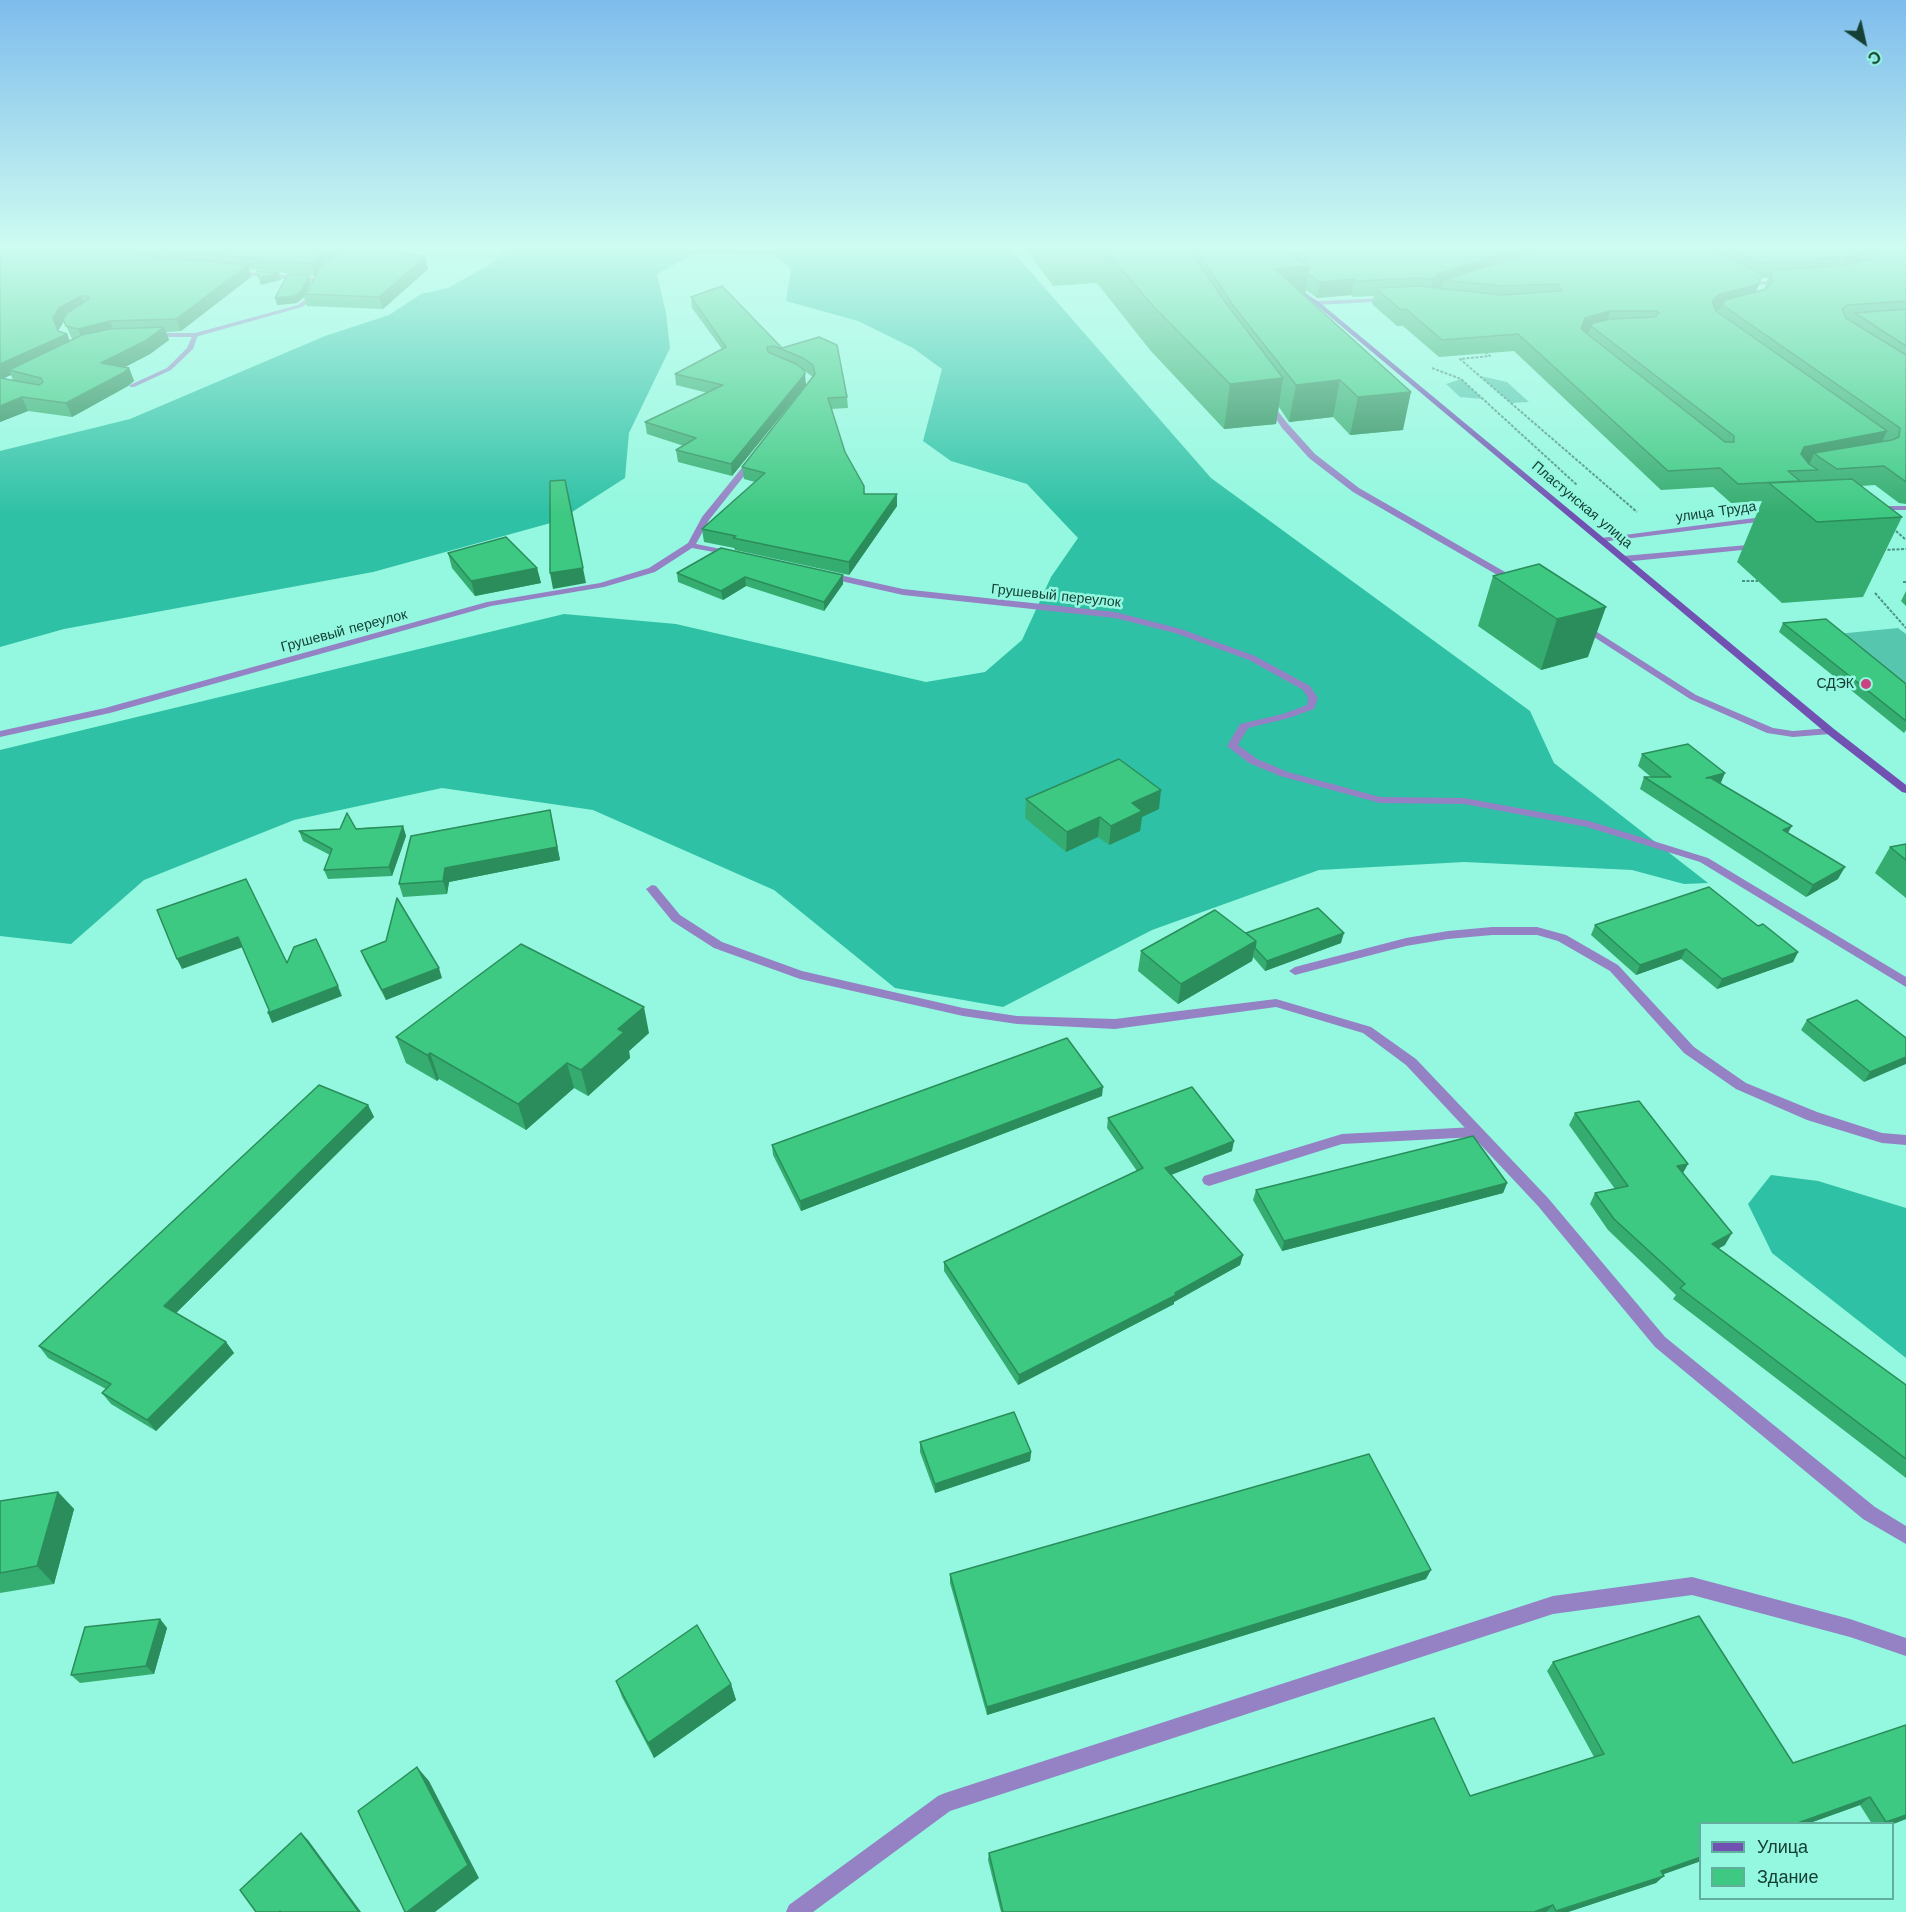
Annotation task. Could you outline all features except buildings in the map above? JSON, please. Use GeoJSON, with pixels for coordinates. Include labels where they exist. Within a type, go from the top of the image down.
{"type":"FeatureCollection","features":[{"type":"Feature","properties":{"kind":"main road","name":"Пластунская улица"},"geometry":{"type":"LineString","coordinates":[[1357,336],[1830,731],[1906,790]]}},
{"type":"Feature","properties":{"kind":"street"},"geometry":{"type":"LineString","coordinates":[[132,386],[170,369],[190,348],[195,336]]}},
{"type":"Feature","properties":{"kind":"street"},"geometry":{"type":"LineString","coordinates":[[1261,392],[1285,426],[1312,456],[1356,490],[1526,589]]}},
{"type":"Feature","properties":{"kind":"street","name":"Грушевый переулок"},"geometry":{"type":"LineString","coordinates":[[0,734],[107,711],[490,604],[601,585],[652,570],[691,545],[705,519],[757,455]]}},
{"type":"Feature","properties":{"kind":"street"},"geometry":{"type":"LineString","coordinates":[[1866,509],[1906,508]]}},
{"type":"Feature","properties":{"kind":"street","name":"улица Труда"},"geometry":{"type":"LineString","coordinates":[[1602,540],[1780,516]]}},
{"type":"Feature","properties":{"kind":"street"},"geometry":{"type":"LineString","coordinates":[[691,545],[747,557]]}},
{"type":"Feature","properties":{"kind":"street"},"geometry":{"type":"LineString","coordinates":[[1623,559],[1767,546]]}},
{"type":"Feature","properties":{"kind":"street","name":"Грушевый переулок"},"geometry":{"type":"LineString","coordinates":[[813,572],[903,592],[1115,615],[1178,632],[1252,658],[1307,688],[1313,698],[1311,707],[1286,716],[1244,726],[1232,746],[1252,761],[1284,774],[1380,800],[1464,801],[1589,824],[1704,860],[1906,983]]}},
{"type":"Feature","properties":{"kind":"street"},"geometry":{"type":"LineString","coordinates":[[1575,620],[1693,697],[1771,731],[1793,734],[1830,731]]}},
{"type":"Feature","properties":{"kind":"street"},"geometry":{"type":"LineString","coordinates":[[652,889],[676,918],[718,945],[800,975],[963,1012],[1017,1020],[1115,1024],[1276,1003],[1367,1030],[1411,1062],[1543,1202],[1659,1342],[1869,1513],[1906,1536]]}},
{"type":"Feature","properties":{"kind":"street"},"geometry":{"type":"LineString","coordinates":[[1295,971],[1406,942],[1492,931],[1537,931],[1562,938],[1614,968],[1689,1050],[1741,1086],[1812,1116],[1882,1138],[1906,1140]]}},
{"type":"Feature","properties":{"kind":"street"},"geometry":{"type":"LineString","coordinates":[[1209,1180],[1342,1139],[1475,1132]]}},
{"type":"Feature","properties":{"kind":"street"},"geometry":{"type":"LineString","coordinates":[[796,1912],[945,1803],[1553,1605],[1692,1586],[1850,1628],[1906,1647]]}},
{"type":"Feature","properties":{"kind":"path"},"geometry":{"type":"LineString","coordinates":[[1481,348],[1490,356],[1460,358],[1661,533]]}},
{"type":"Feature","properties":{"kind":"path"},"geometry":{"type":"LineString","coordinates":[[1882,550],[1906,549]]}},
{"type":"Feature","properties":{"kind":"path"},"geometry":{"type":"LineString","coordinates":[[1742,582],[1758,581]]}},
{"type":"Feature","properties":{"kind":"path"},"geometry":{"type":"LineString","coordinates":[[1875,593],[1906,628]]}},
{"type":"Feature","properties":{"kind":"green space"},"geometry":{"type":"Polygon","coordinates":[[[324,336],[669,336],[670,348],[629,433],[625,478],[558,521],[373,572],[64,629],[0,647],[0,451],[130,419],[324,336]]]}},
{"type":"Feature","properties":{"kind":"green space"},"geometry":{"type":"Polygon","coordinates":[[[889,336],[1087,336],[1211,478],[1530,711],[1554,763],[1708,883],[1684,884],[1632,870],[1464,862],[1319,870],[1152,930],[1003,1007],[895,988],[774,890],[593,810],[442,788],[294,820],[144,880],[71,944],[0,936],[0,750],[564,614],[676,624],[926,682],[985,672],[1022,640],[1051,577],[1078,538],[1027,484],[951,461],[923,441],[942,369],[913,348],[889,336]]]}},
{"type":"Feature","properties":{"kind":"green space"},"geometry":{"type":"Polygon","coordinates":[[[1480,376],[1507,382],[1529,402],[1511,403],[1480,376]]]}},
{"type":"Feature","properties":{"kind":"green space"},"geometry":{"type":"Polygon","coordinates":[[[1461,379],[1483,399],[1460,397],[1446,384],[1461,379]]]}},
{"type":"Feature","properties":{"kind":"green space"},"geometry":{"type":"Polygon","coordinates":[[[1898,628],[1906,634],[1906,691],[1837,634],[1898,628]]]}},
{"type":"Feature","properties":{"kind":"green space"},"geometry":{"type":"Polygon","coordinates":[[[1771,1175],[1818,1181],[1906,1208],[1906,1358],[1772,1253],[1748,1204],[1771,1175]]]}},
{"type":"Feature","properties":{"kind":"place","name":"СДЭК"},"geometry":{"type":"Point","coordinates":[1866,684]}}]}
